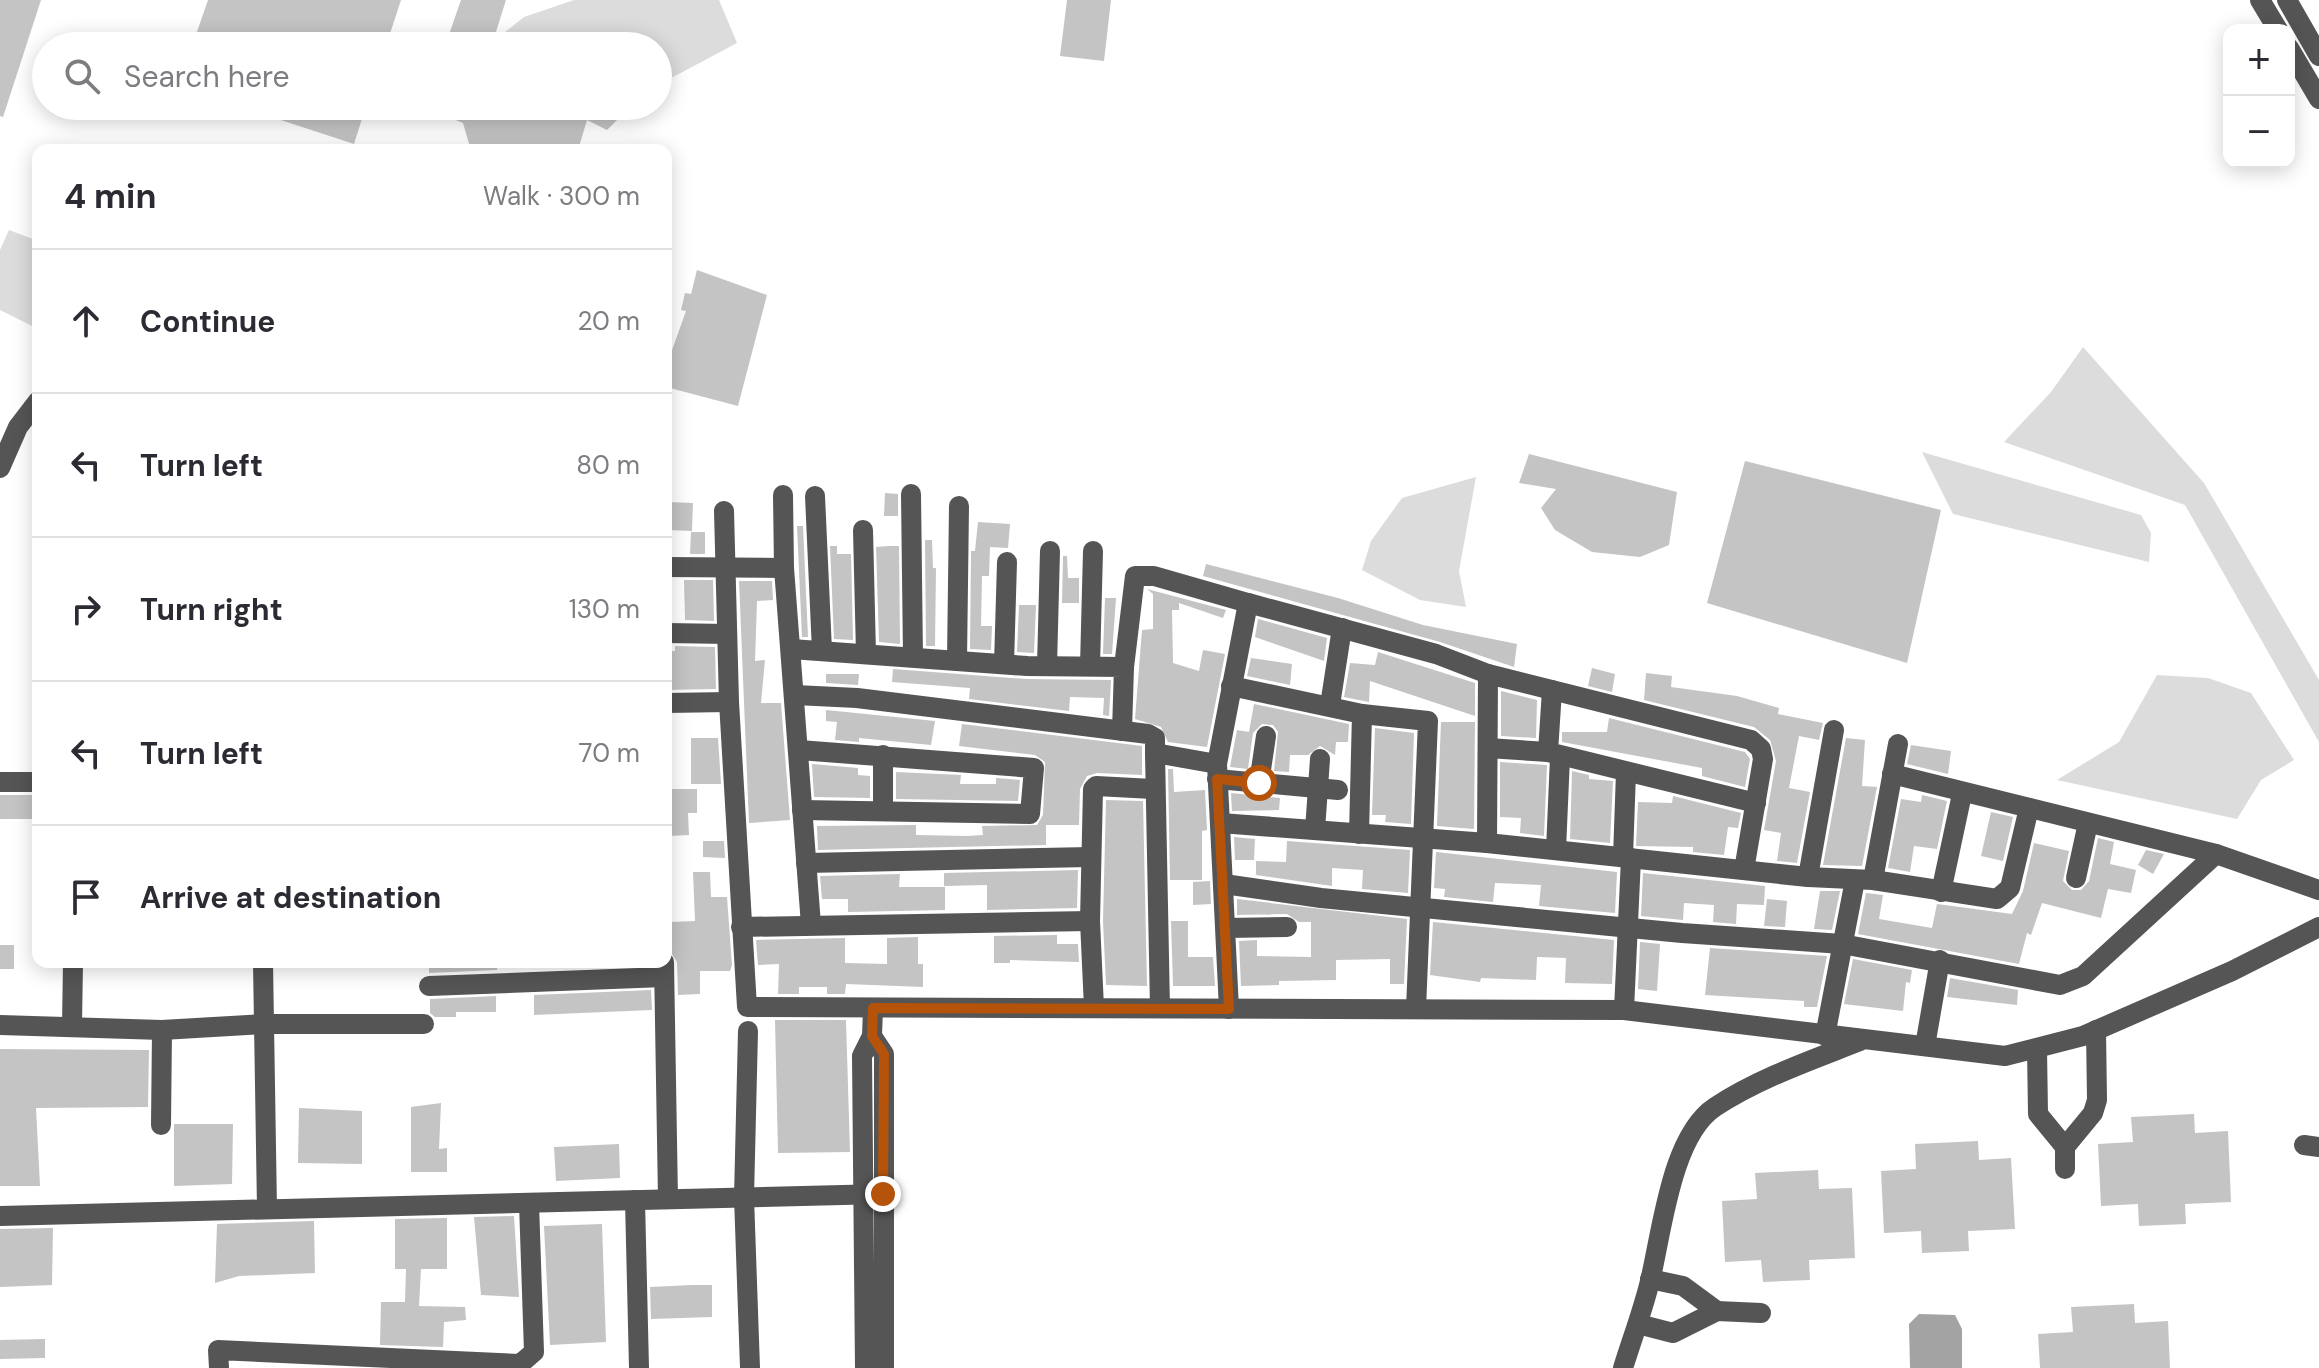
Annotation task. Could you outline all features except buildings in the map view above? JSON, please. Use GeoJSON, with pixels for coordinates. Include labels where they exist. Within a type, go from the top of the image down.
{"type":"FeatureCollection","features":[{"type":"Feature","properties":{"kind":"street"},"geometry":{"type":"LineString","coordinates":[[2260,0],[2274,24]]}},
{"type":"Feature","properties":{"kind":"street"},"geometry":{"type":"LineString","coordinates":[[2287,0],[2319,56]]}},
{"type":"Feature","properties":{"kind":"street"},"geometry":{"type":"LineString","coordinates":[[2295,58],[2319,99]]}},
{"type":"Feature","properties":{"kind":"street"},"geometry":{"type":"LineString","coordinates":[[0,468],[9,431],[32,413]]}},
{"type":"Feature","properties":{"kind":"street"},"geometry":{"type":"LineString","coordinates":[[911,494],[913,657]]}},
{"type":"Feature","properties":{"kind":"street"},"geometry":{"type":"LineString","coordinates":[[783,495],[784,568],[811,925]]}},
{"type":"Feature","properties":{"kind":"street"},"geometry":{"type":"LineString","coordinates":[[815,496],[822,651]]}},
{"type":"Feature","properties":{"kind":"street"},"geometry":{"type":"LineString","coordinates":[[957,661],[959,506]]}},
{"type":"Feature","properties":{"kind":"street"},"geometry":{"type":"LineString","coordinates":[[724,511],[729,702],[747,1007],[1624,1010],[2005,1056],[2096,1030],[2232,971],[2319,927]]}},
{"type":"Feature","properties":{"kind":"street"},"geometry":{"type":"LineString","coordinates":[[863,530],[866,654]]}},
{"type":"Feature","properties":{"kind":"street"},"geometry":{"type":"LineString","coordinates":[[1047,666],[1050,551]]}},
{"type":"Feature","properties":{"kind":"street"},"geometry":{"type":"LineString","coordinates":[[1090,666],[1093,551]]}},
{"type":"Feature","properties":{"kind":"street"},"geometry":{"type":"LineString","coordinates":[[1004,664],[1007,562]]}},
{"type":"Feature","properties":{"kind":"street"},"geometry":{"type":"LineString","coordinates":[[672,567],[784,568]]}},
{"type":"Feature","properties":{"kind":"street"},"geometry":{"type":"LineString","coordinates":[[1122,731],[1124,667],[1135,576],[1154,576],[1436,654],[1488,674],[1751,740],[1761,749],[1763,759],[1744,870]]}},
{"type":"Feature","properties":{"kind":"street"},"geometry":{"type":"LineString","coordinates":[[1229,1009],[1217,772],[1248,603]]}},
{"type":"Feature","properties":{"kind":"street"},"geometry":{"type":"LineString","coordinates":[[1330,705],[1342,628]]}},
{"type":"Feature","properties":{"kind":"street"},"geometry":{"type":"LineString","coordinates":[[672,633],[727,634]]}},
{"type":"Feature","properties":{"kind":"street"},"geometry":{"type":"LineString","coordinates":[[791,649],[1004,664],[1124,667]]}},
{"type":"Feature","properties":{"kind":"street"},"geometry":{"type":"LineString","coordinates":[[1487,843],[1488,674]]}},
{"type":"Feature","properties":{"kind":"street"},"geometry":{"type":"LineString","coordinates":[[1231,686],[1362,714],[1428,721],[1416,1009]]}},
{"type":"Feature","properties":{"kind":"street"},"geometry":{"type":"LineString","coordinates":[[1552,690],[1556,850]]}},
{"type":"Feature","properties":{"kind":"street"},"geometry":{"type":"LineString","coordinates":[[795,695],[857,698],[1151,735],[1156,742],[1153,789],[1160,1008]]}},
{"type":"Feature","properties":{"kind":"street"},"geometry":{"type":"LineString","coordinates":[[672,703],[729,702]]}},
{"type":"Feature","properties":{"kind":"street"},"geometry":{"type":"LineString","coordinates":[[1359,834],[1362,714]]}},
{"type":"Feature","properties":{"kind":"street"},"geometry":{"type":"LineString","coordinates":[[1808,877],[1834,730]]}},
{"type":"Feature","properties":{"kind":"street"},"geometry":{"type":"LineString","coordinates":[[1259,783],[1266,736]]}},
{"type":"Feature","properties":{"kind":"street"},"geometry":{"type":"LineString","coordinates":[[1825,1036],[1842,944],[1864,880],[1898,744]]}},
{"type":"Feature","properties":{"kind":"street"},"geometry":{"type":"LineString","coordinates":[[1488,748],[1554,755],[1756,803]]}},
{"type":"Feature","properties":{"kind":"street"},"geometry":{"type":"LineString","coordinates":[[799,750],[1034,768],[1030,814],[802,810]]}},
{"type":"Feature","properties":{"kind":"street"},"geometry":{"type":"LineString","coordinates":[[1155,753],[1259,783],[1328,789]]}},
{"type":"Feature","properties":{"kind":"street"},"geometry":{"type":"LineString","coordinates":[[883,755],[883,810]]}},
{"type":"Feature","properties":{"kind":"street"},"geometry":{"type":"LineString","coordinates":[[1315,830],[1328,789],[1320,759]]}},
{"type":"Feature","properties":{"kind":"street"},"geometry":{"type":"LineString","coordinates":[[1624,1010],[1626,772]]}},
{"type":"Feature","properties":{"kind":"street"},"geometry":{"type":"LineString","coordinates":[[1892,774],[1962,794],[2216,854],[2319,890]]}},
{"type":"Feature","properties":{"kind":"street"},"geometry":{"type":"LineString","coordinates":[[0,782],[32,782]]}},
{"type":"Feature","properties":{"kind":"street"},"geometry":{"type":"LineString","coordinates":[[1094,1008],[1090,857],[1094,787],[1153,789]]}},
{"type":"Feature","properties":{"kind":"street"},"geometry":{"type":"LineString","coordinates":[[1941,892],[1962,794]]}},
{"type":"Feature","properties":{"kind":"street"},"geometry":{"type":"LineString","coordinates":[[1220,823],[1487,843],[1808,877],[1864,880],[1997,899],[2010,888],[2029,808]]}},
{"type":"Feature","properties":{"kind":"street"},"geometry":{"type":"LineString","coordinates":[[2076,878],[2088,823]]}},
{"type":"Feature","properties":{"kind":"street"},"geometry":{"type":"LineString","coordinates":[[1224,884],[1321,898],[1842,944],[1940,960],[2049,986],[2083,976],[2216,854]]}},
{"type":"Feature","properties":{"kind":"street"},"geometry":{"type":"LineString","coordinates":[[806,863],[1090,857]]}},
{"type":"Feature","properties":{"kind":"street"},"geometry":{"type":"LineString","coordinates":[[741,927],[1090,921]]}},
{"type":"Feature","properties":{"kind":"street"},"geometry":{"type":"LineString","coordinates":[[1226,928],[1287,927]]}},
{"type":"Feature","properties":{"kind":"street"},"geometry":{"type":"LineString","coordinates":[[1925,1046],[1940,960]]}},
{"type":"Feature","properties":{"kind":"street"},"geometry":{"type":"LineString","coordinates":[[72,1025],[73,968]]}},
{"type":"Feature","properties":{"kind":"street"},"geometry":{"type":"LineString","coordinates":[[263,968],[267,1209]]}},
{"type":"Feature","properties":{"kind":"street"},"geometry":{"type":"LineString","coordinates":[[429,986],[664,970],[668,1199]]}},
{"type":"Feature","properties":{"kind":"street"},"geometry":{"type":"LineString","coordinates":[[865,1368],[873,1194],[884,1054],[872,1036],[873,1008]]}},
{"type":"Feature","properties":{"kind":"street"},"geometry":{"type":"LineString","coordinates":[[0,1025],[162,1030],[264,1024],[424,1024]]}},
{"type":"Feature","properties":{"kind":"street"},"geometry":{"type":"LineString","coordinates":[[161,1125],[162,1030]]}},
{"type":"Feature","properties":{"kind":"street"},"geometry":{"type":"LineString","coordinates":[[2065,1147],[2093,1113],[2097,1100],[2096,1030]]}},
{"type":"Feature","properties":{"kind":"street"},"geometry":{"type":"LineString","coordinates":[[748,1031],[744,1197],[750,1368]]}},
{"type":"Feature","properties":{"kind":"street"},"geometry":{"type":"LineString","coordinates":[[1623,1368],[1638,1324],[1673,1183],[1689,1138],[1713,1108],[1785,1071],[1863,1040]]}},
{"type":"Feature","properties":{"kind":"street"},"geometry":{"type":"LineString","coordinates":[[2037,1049],[2038,1114],[2065,1147],[2065,1169]]}},
{"type":"Feature","properties":{"kind":"street"},"geometry":{"type":"LineString","coordinates":[[0,1216],[873,1194]]}},
{"type":"Feature","properties":{"kind":"street"},"geometry":{"type":"LineString","coordinates":[[873,1194],[884,1368]]}},
{"type":"Feature","properties":{"kind":"street"},"geometry":{"type":"LineString","coordinates":[[635,1200],[639,1368]]}},
{"type":"Feature","properties":{"kind":"street"},"geometry":{"type":"LineString","coordinates":[[219,1368],[218,1350],[421,1363],[520,1364],[534,1352],[529,1203]]}},
{"type":"Feature","properties":{"kind":"street"},"geometry":{"type":"LineString","coordinates":[[1650,1279],[1683,1286],[1717,1311]]}},
{"type":"Feature","properties":{"kind":"street"},"geometry":{"type":"LineString","coordinates":[[1638,1324],[1673,1333],[1717,1311],[1761,1313]]}},
{"type":"Feature","properties":{"kind":"shaded area"},"geometry":{"type":"Polygon","coordinates":[[[574,0],[719,0],[737,43],[672,78],[672,32],[505,32],[524,17],[574,0]]]}},
{"type":"Feature","properties":{"kind":"shaded area"},"geometry":{"type":"Polygon","coordinates":[[[9,230],[32,239],[32,326],[0,310],[0,250],[9,230]]]}},
{"type":"Feature","properties":{"kind":"shaded area"},"geometry":{"type":"Polygon","coordinates":[[[2083,347],[2204,483],[2319,680],[2319,742],[2185,505],[2004,442],[2051,392],[2083,347]]]}},
{"type":"Feature","properties":{"kind":"shaded area"},"geometry":{"type":"Polygon","coordinates":[[[1922,452],[2141,515],[2151,533],[2149,562],[1953,514],[1922,452]]]}},
{"type":"Feature","properties":{"kind":"shaded area"},"geometry":{"type":"Polygon","coordinates":[[[1476,477],[1459,571],[1466,607],[1420,600],[1362,570],[1371,541],[1402,498],[1476,477]]]}},
{"type":"Feature","properties":{"kind":"shaded area"},"geometry":{"type":"Polygon","coordinates":[[[2157,675],[2208,678],[2251,693],[2294,760],[2261,780],[2237,819],[2057,780],[2119,742],[2157,675]]]}},
{"type":"Feature","properties":{"kind":"shaded area"},"geometry":{"type":"Polygon","coordinates":[[[1919,1314],[1955,1315],[1962,1329],[1962,1368],[1910,1368],[1909,1324],[1919,1314]]]}},
{"type":"Feature","properties":{"kind":"route"},"geometry":{"type":"LineString","coordinates":[[883,1194],[884,1054],[872,1036],[873,1008],[1229,1009],[1217,779],[1259,783]]}}]}
